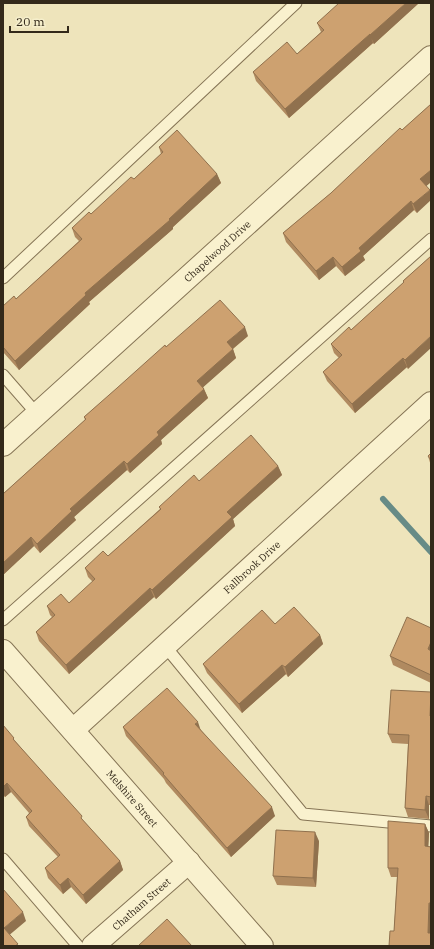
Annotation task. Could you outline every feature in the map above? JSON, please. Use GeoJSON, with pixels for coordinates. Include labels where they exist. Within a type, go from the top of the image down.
{"type":"FeatureCollection","features":[{"type":"Feature","properties":{"kind":"street","name":"Chapelwood Drive"},"geometry":{"type":"LineString","coordinates":[[3,445],[431,57]]}},
{"type":"Feature","properties":{"kind":"street","name":"Fallbrook Drive"},"geometry":{"type":"LineString","coordinates":[[73,730],[431,403]]}},
{"type":"Feature","properties":{"kind":"street","name":"Melshire Street"},"geometry":{"type":"LineString","coordinates":[[3,651],[262,946]]}},
{"type":"Feature","properties":{"kind":"street","name":"Chatham Street"},"geometry":{"type":"LineString","coordinates":[[93,946],[189,862]]}},
{"type":"Feature","properties":{"kind":"lane"},"geometry":{"type":"LineString","coordinates":[[3,278],[296,3]]}},
{"type":"Feature","properties":{"kind":"lane"},"geometry":{"type":"LineString","coordinates":[[3,620],[431,239]]}},
{"type":"Feature","properties":{"kind":"lane"},"geometry":{"type":"LineString","coordinates":[[3,375],[37,414]]}},
{"type":"Feature","properties":{"kind":"lane"},"geometry":{"type":"LineString","coordinates":[[165,646],[303,814],[431,826]]}},
{"type":"Feature","properties":{"kind":"lane"},"geometry":{"type":"LineString","coordinates":[[3,859],[78,946]]}},
{"type":"Feature","properties":{"kind":"building"},"geometry":{"type":"Polygon","coordinates":[[[339,3],[406,3],[285,109],[253,72],[287,42],[297,54],[324,30],[317,23],[339,3]]]}},
{"type":"Feature","properties":{"kind":"building"},"geometry":{"type":"Polygon","coordinates":[[[431,104],[431,170],[420,179],[430,190],[413,204],[411,201],[359,248],[361,251],[342,267],[333,257],[316,271],[283,233],[331,193],[400,128],[402,130],[431,104]]]}},
{"type":"Feature","properties":{"kind":"building"},"geometry":{"type":"Polygon","coordinates":[[[177,130],[217,174],[169,219],[170,220],[85,293],[86,295],[15,361],[3,347],[3,306],[14,296],[16,299],[82,239],[72,228],[89,212],[91,214],[131,177],[134,179],[163,152],[159,147],[177,130]]]}},
{"type":"Feature","properties":{"kind":"building"},"geometry":{"type":"Polygon","coordinates":[[[431,256],[431,336],[405,360],[403,358],[352,404],[323,372],[342,355],[331,344],[349,327],[351,330],[431,256]]]}},
{"type":"Feature","properties":{"kind":"building"},"geometry":{"type":"Polygon","coordinates":[[[220,300],[245,327],[227,342],[233,349],[197,381],[204,389],[157,432],[159,435],[127,464],[124,461],[70,509],[72,511],[37,544],[31,537],[3,563],[3,494],[86,419],[84,417],[165,345],[166,347],[220,300]]]}},
{"type":"Feature","properties":{"kind":"building"},"geometry":{"type":"Polygon","coordinates":[[[251,435],[278,466],[227,512],[232,517],[152,590],[150,588],[66,665],[36,632],[55,615],[47,606],[61,594],[69,603],[95,579],[85,568],[103,551],[108,556],[161,509],[159,507],[194,475],[199,481],[251,435]]]}},
{"type":"Feature","properties":{"kind":"building"},"geometry":{"type":"Polygon","coordinates":[[[431,453],[431,460],[428,456],[431,453]]]}},
{"type":"Feature","properties":{"kind":"building"},"geometry":{"type":"Polygon","coordinates":[[[294,607],[320,635],[285,667],[282,665],[239,704],[203,664],[262,610],[275,624],[294,607]]]}},
{"type":"Feature","properties":{"kind":"building"},"geometry":{"type":"Polygon","coordinates":[[[407,617],[431,628],[431,642],[428,649],[431,651],[431,675],[390,656],[407,617]]]}},
{"type":"Feature","properties":{"kind":"building"},"geometry":{"type":"Polygon","coordinates":[[[167,688],[198,722],[195,724],[272,807],[227,848],[123,727],[167,688]]]}},
{"type":"Feature","properties":{"kind":"building"},"geometry":{"type":"Polygon","coordinates":[[[391,690],[431,692],[431,797],[426,796],[425,810],[405,808],[409,735],[388,734],[391,690]]]}},
{"type":"Feature","properties":{"kind":"building"},"geometry":{"type":"Polygon","coordinates":[[[3,725],[14,738],[13,739],[120,861],[83,895],[68,878],[60,885],[45,868],[60,855],[26,817],[32,811],[7,783],[3,787],[3,725]]]}},
{"type":"Feature","properties":{"kind":"building"},"geometry":{"type":"Polygon","coordinates":[[[388,821],[425,824],[425,846],[431,847],[431,903],[429,903],[428,933],[431,933],[431,946],[389,946],[390,931],[394,931],[398,868],[388,868],[388,821]]]}},
{"type":"Feature","properties":{"kind":"building"},"geometry":{"type":"Polygon","coordinates":[[[276,830],[315,832],[313,878],[273,876],[276,830]]]}},
{"type":"Feature","properties":{"kind":"building"},"geometry":{"type":"Polygon","coordinates":[[[3,889],[23,912],[4,928],[18,944],[15,946],[3,946],[3,889]]]}},
{"type":"Feature","properties":{"kind":"building"},"geometry":{"type":"Polygon","coordinates":[[[167,919],[192,946],[138,946],[167,919]]]}},
{"type":"Feature","properties":{"kind":"waterway"},"geometry":{"type":"LineString","coordinates":[[383,499],[431,552]]}}]}
